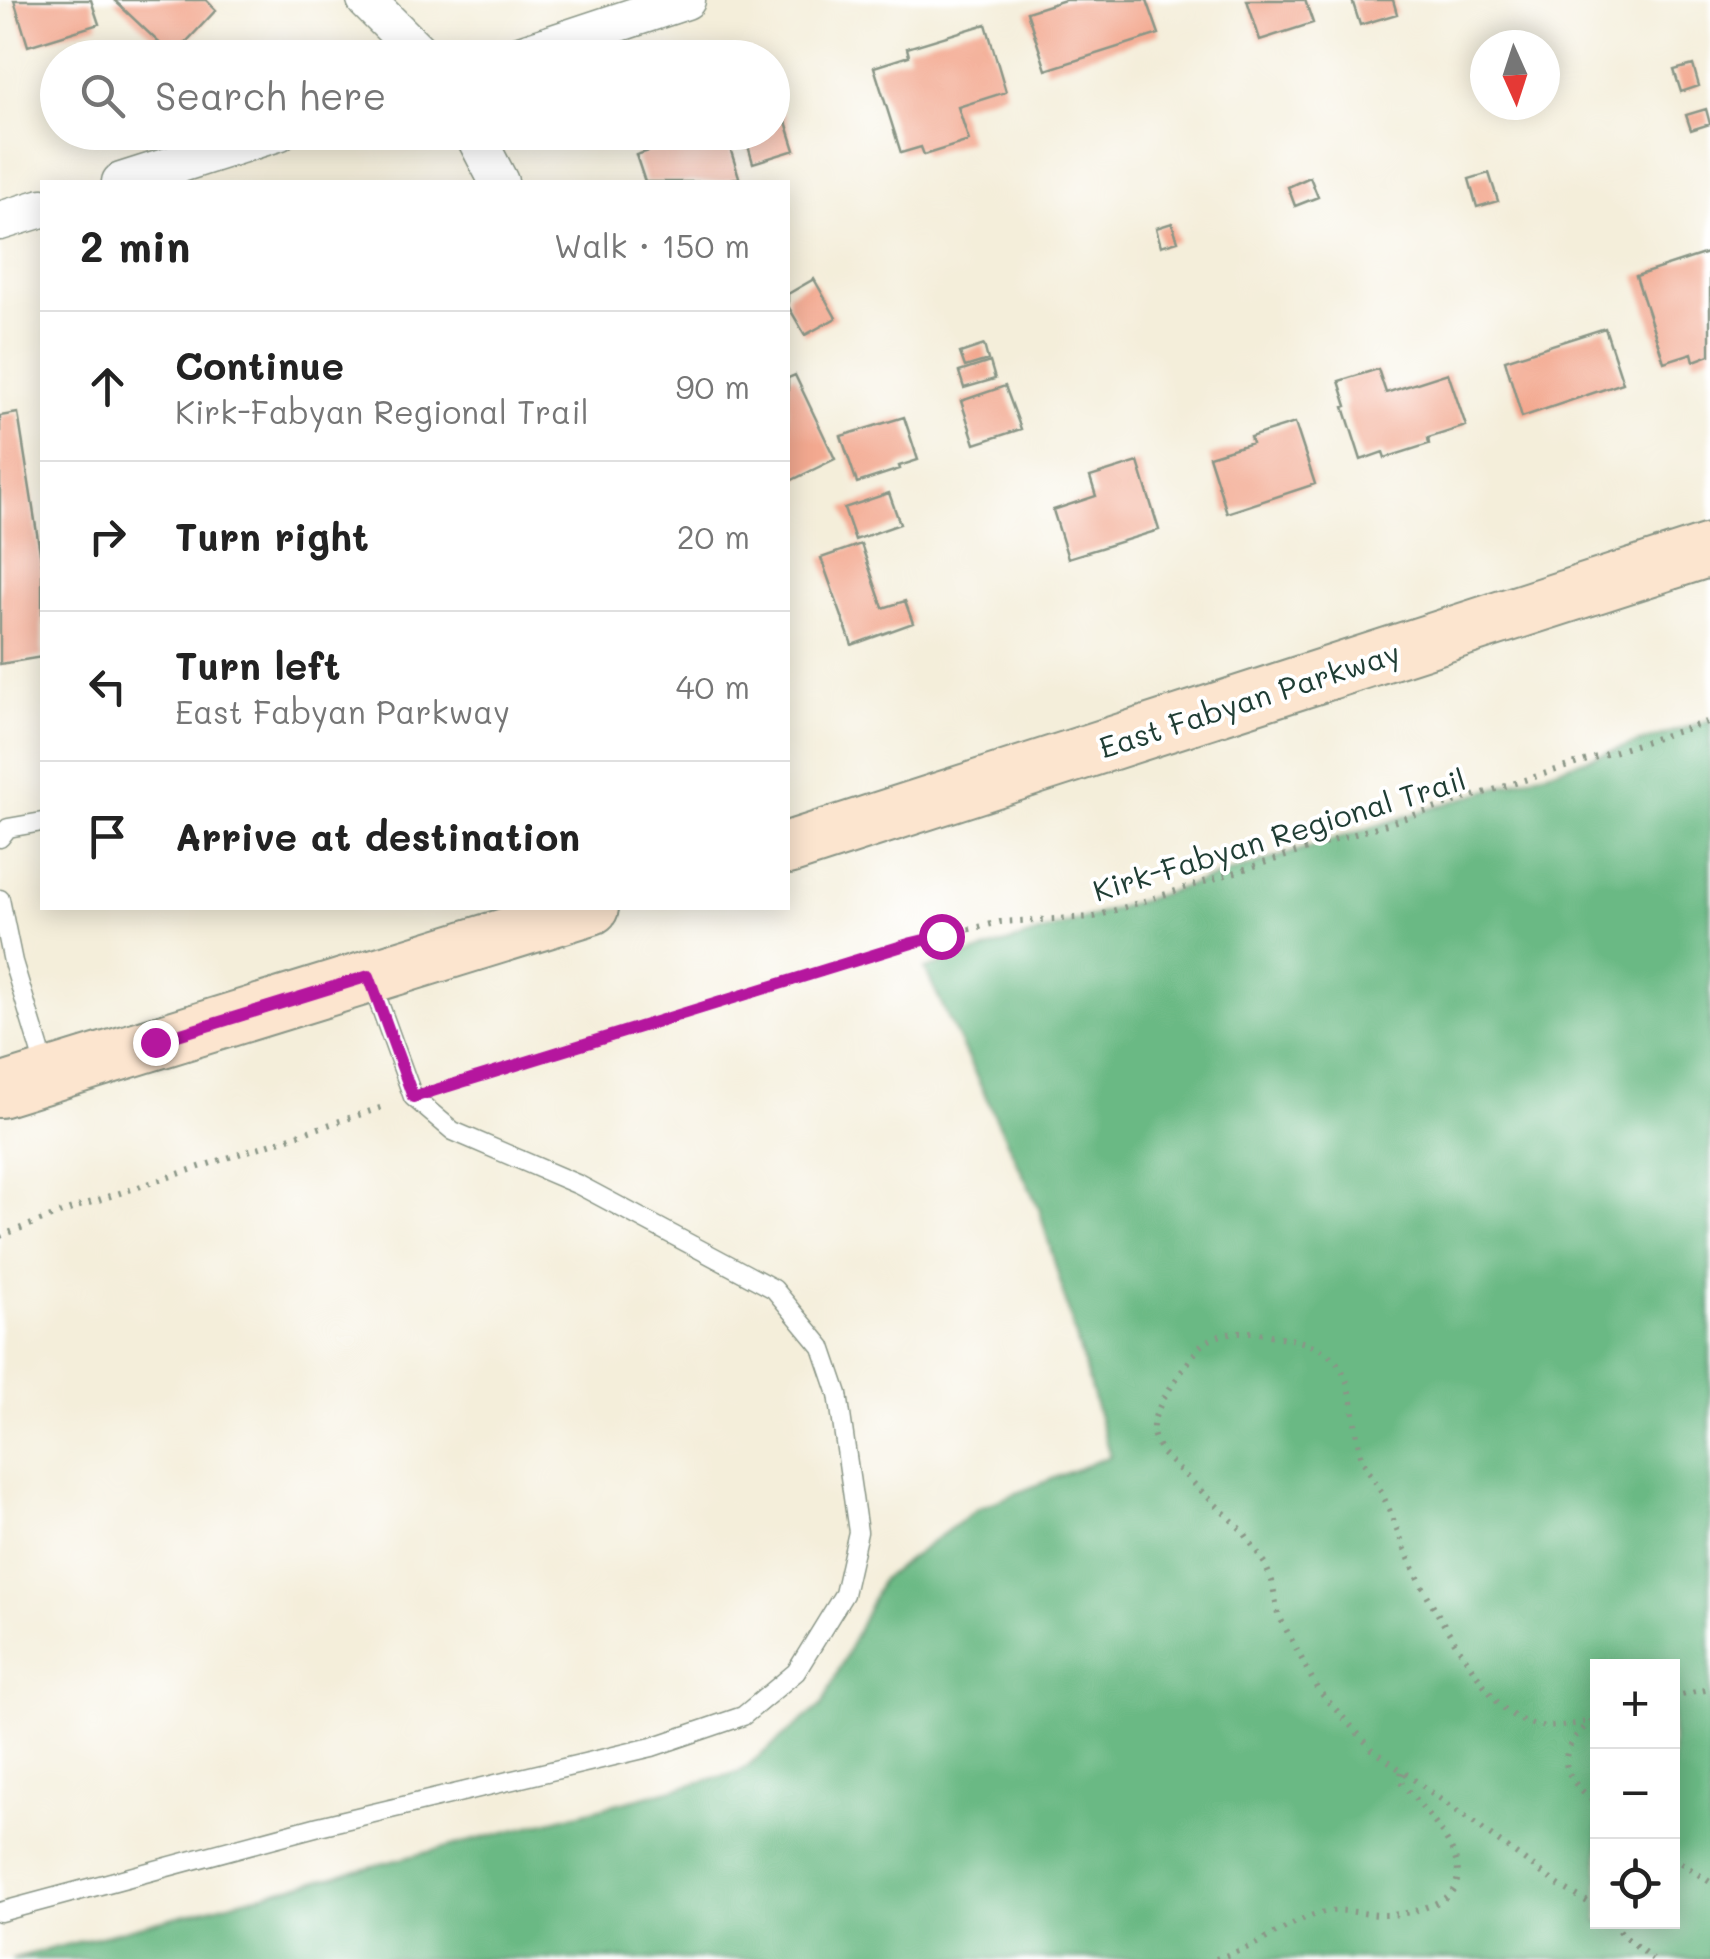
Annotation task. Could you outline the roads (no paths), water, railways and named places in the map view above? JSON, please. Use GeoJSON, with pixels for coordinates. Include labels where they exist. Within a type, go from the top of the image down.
{"type":"FeatureCollection","features":[{"type":"Feature","properties":{"kind":"main road","name":"East Fabyan Parkway"},"geometry":{"type":"LineString","coordinates":[[790,847],[1710,550]]}},
{"type":"Feature","properties":{"kind":"main road"},"geometry":{"type":"LineString","coordinates":[[24,1083],[585,910]]}},
{"type":"Feature","properties":{"kind":"street"},"geometry":{"type":"LineString","coordinates":[[366,0],[406,40]]}},
{"type":"Feature","properties":{"kind":"street"},"geometry":{"type":"LineString","coordinates":[[565,40],[686,0]]}},
{"type":"Feature","properties":{"kind":"street"},"geometry":{"type":"LineString","coordinates":[[128,180],[222,150]]}},
{"type":"Feature","properties":{"kind":"street"},"geometry":{"type":"LineString","coordinates":[[482,150],[497,180]]}},
{"type":"Feature","properties":{"kind":"street"},"geometry":{"type":"LineString","coordinates":[[0,222],[40,209]]}},
{"type":"Feature","properties":{"kind":"lane"},"geometry":{"type":"LineString","coordinates":[[0,838],[8,828],[40,822]]}},
{"type":"Feature","properties":{"kind":"lane"},"geometry":{"type":"LineString","coordinates":[[0,899],[13,962],[24,1083]]}},
{"type":"Feature","properties":{"kind":"lane"},"geometry":{"type":"LineString","coordinates":[[0,1912],[319,1826],[652,1747],[742,1716],[796,1672],[844,1594],[858,1532],[838,1394],[822,1347],[774,1290],[579,1185],[453,1131],[413,1097],[369,976]]}}]}
